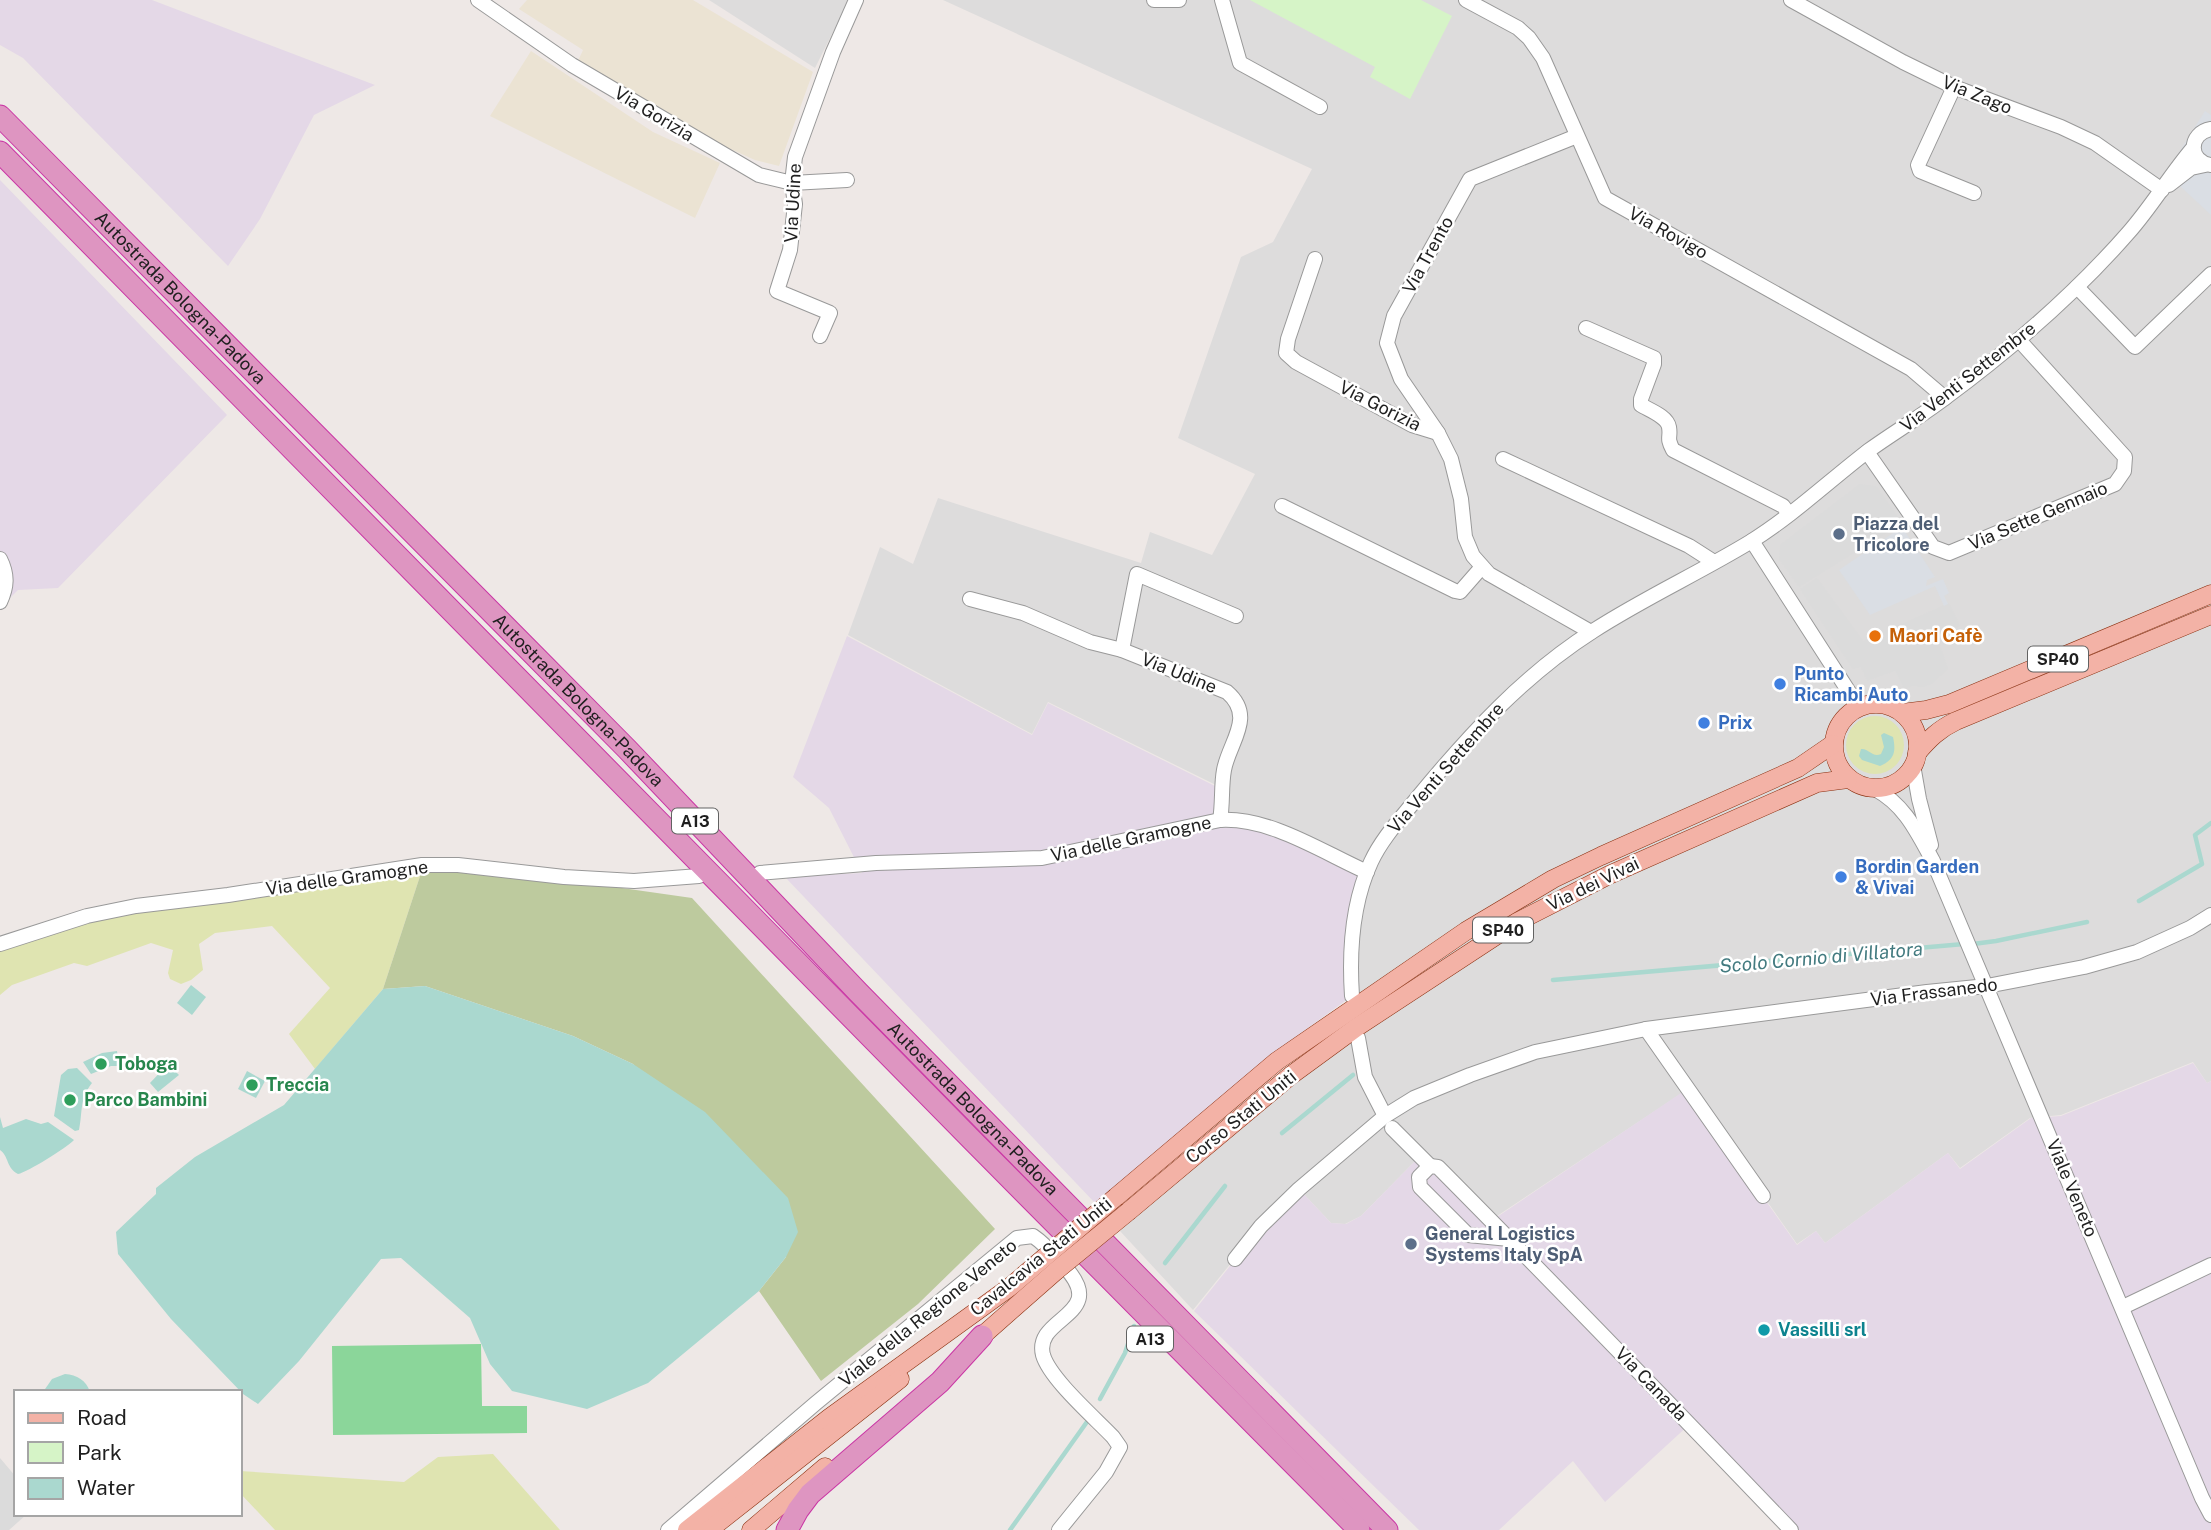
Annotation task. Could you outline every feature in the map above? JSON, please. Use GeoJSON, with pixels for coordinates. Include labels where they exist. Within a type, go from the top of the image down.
{"type":"FeatureCollection","features":[{"type":"Feature","properties":{"kind":"highway","name":"Autostrada Bologna-Padova"},"geometry":{"type":"LineString","coordinates":[[0,116],[627,749],[878,1012],[1387,1530]]}},
{"type":"Feature","properties":{"kind":"highway","name":"Autostrada Bologna-Padova"},"geometry":{"type":"LineString","coordinates":[[0,152],[1359,1530]]}},
{"type":"Feature","properties":{"kind":"highway","name":"A13"},"geometry":{"type":"LineString","coordinates":[[972,1140],[1105,1293],[1308,1496],[1337,1530]]}},
{"type":"Feature","properties":{"kind":"highway"},"geometry":{"type":"LineString","coordinates":[[787,1530],[810,1494],[940,1382],[982,1336]]}},
{"type":"Feature","properties":{"kind":"main road","name":"SP40"},"geometry":{"type":"LineString","coordinates":[[1833,744],[1840,723],[1857,708],[1880,704],[1902,713],[1949,704],[2211,594]]}},
{"type":"Feature","properties":{"kind":"main road","name":"SP40"},"geometry":{"type":"LineString","coordinates":[[1848,779],[1875,789],[1896,783],[1906,775],[1937,732],[1956,721],[2211,615]]}},
{"type":"Feature","properties":{"kind":"main road"},"geometry":{"type":"LineString","coordinates":[[1902,713],[1915,731],[1915,759]]}},
{"type":"Feature","properties":{"kind":"main road"},"geometry":{"type":"LineString","coordinates":[[1833,744],[1840,769],[1848,779]]}},
{"type":"Feature","properties":{"kind":"main road","name":"Via dei Vivai"},"geometry":{"type":"LineString","coordinates":[[1353,1001],[1553,879],[1798,768],[1833,744]]}},
{"type":"Feature","properties":{"kind":"main road","name":"Via dei Vivai"},"geometry":{"type":"LineString","coordinates":[[1357,1033],[1475,948],[1564,897],[1817,783],[1848,779]]}},
{"type":"Feature","properties":{"kind":"main road","name":"Cavalcavia Stati Uniti"},"geometry":{"type":"LineString","coordinates":[[751,1530],[982,1336],[1116,1197],[1277,1061],[1353,1001]]}},
{"type":"Feature","properties":{"kind":"main road","name":"Corso Stati Uniti"},"geometry":{"type":"LineString","coordinates":[[1129,1211],[1290,1076],[1357,1033]]}},
{"type":"Feature","properties":{"kind":"main road","name":"Cavalcavia Stati Uniti"},"geometry":{"type":"LineString","coordinates":[[688,1529],[829,1418],[1010,1287],[1051,1264],[1129,1211]]}},
{"type":"Feature","properties":{"kind":"main road"},"geometry":{"type":"LineString","coordinates":[[709,1530],[962,1331],[1010,1287]]}},
{"type":"Feature","properties":{"kind":"street","name":"Via Gorizia"},"geometry":{"type":"LineString","coordinates":[[478,0],[572,65],[759,175],[792,183],[847,180]]}},
{"type":"Feature","properties":{"kind":"street"},"geometry":{"type":"LineString","coordinates":[[1154,0],[1179,0]]}},
{"type":"Feature","properties":{"kind":"street"},"geometry":{"type":"LineString","coordinates":[[1222,0],[1240,63],[1320,107]]}},
{"type":"Feature","properties":{"kind":"street","name":"Via Rovigo"},"geometry":{"type":"LineString","coordinates":[[1466,0],[1518,28],[1529,38],[1542,58],[1605,198],[1911,369],[1945,398]]}},
{"type":"Feature","properties":{"kind":"street","name":"Via Zago"},"geometry":{"type":"LineString","coordinates":[[1791,0],[1954,87],[2061,127],[2095,143],[2162,190]]}},
{"type":"Feature","properties":{"kind":"street","name":"Via Udine"},"geometry":{"type":"LineString","coordinates":[[820,336],[830,313],[777,291],[790,250],[795,204],[792,183],[795,157],[852,2]]}},
{"type":"Feature","properties":{"kind":"street"},"geometry":{"type":"LineString","coordinates":[[1954,87],[1917,166],[1920,171],[1974,193]]}},
{"type":"Feature","properties":{"kind":"street"},"geometry":{"type":"LineString","coordinates":[[2162,190],[2193,148],[2196,137],[2211,129]]}},
{"type":"Feature","properties":{"kind":"street","name":"Via Trento"},"geometry":{"type":"LineString","coordinates":[[1438,433],[1401,379],[1387,344],[1394,316],[1470,179],[1577,136]]}},
{"type":"Feature","properties":{"kind":"street"},"geometry":{"type":"LineString","coordinates":[[2193,148],[2196,158],[2208,165]]}},
{"type":"Feature","properties":{"kind":"street"},"geometry":{"type":"LineString","coordinates":[[2162,190],[2191,168],[2208,165]]}},
{"type":"Feature","properties":{"kind":"street","name":"Via Venti Settembre"},"geometry":{"type":"LineString","coordinates":[[1367,872],[1377,850],[1405,813],[1472,734],[1517,689],[1591,632],[1752,541],[1867,452],[1945,398],[2019,340],[2077,287],[2131,230],[2162,190]]}},
{"type":"Feature","properties":{"kind":"street","name":"Via Gorizia"},"geometry":{"type":"LineString","coordinates":[[1315,259],[1288,339],[1286,354],[1412,425],[1438,433],[1457,478],[1465,537],[1481,568]]}},
{"type":"Feature","properties":{"kind":"street"},"geometry":{"type":"LineString","coordinates":[[2077,287],[2135,347],[2211,274]]}},
{"type":"Feature","properties":{"kind":"street"},"geometry":{"type":"LineString","coordinates":[[1586,328],[1654,358],[1641,405],[1666,420],[1670,428],[1668,440],[1673,450],[1783,506],[1789,513]]}},
{"type":"Feature","properties":{"kind":"street","name":"Via Sette Gennaio"},"geometry":{"type":"LineString","coordinates":[[1867,452],[1933,547],[1949,553],[2115,484],[2124,471],[2124,457],[2019,340]]}},
{"type":"Feature","properties":{"kind":"street"},"geometry":{"type":"LineString","coordinates":[[1503,459],[1697,549],[1714,562]]}},
{"type":"Feature","properties":{"kind":"street"},"geometry":{"type":"LineString","coordinates":[[1282,506],[1455,591],[1461,592],[1465,589],[1481,568],[1591,632]]}},
{"type":"Feature","properties":{"kind":"street"},"geometry":{"type":"LineString","coordinates":[[1752,541],[1857,708]]}},
{"type":"Feature","properties":{"kind":"street"},"geometry":{"type":"LineString","coordinates":[[0,559],[6,571],[6,585],[0,603]]}},
{"type":"Feature","properties":{"kind":"street","name":"Via Udine"},"geometry":{"type":"LineString","coordinates":[[1122,650],[1137,574],[1236,617]]}},
{"type":"Feature","properties":{"kind":"street","name":"Via Udine"},"geometry":{"type":"LineString","coordinates":[[970,599],[1023,613],[1090,642],[1122,650],[1227,692],[1237,703],[1241,718],[1224,768],[1220,820]]}},
{"type":"Feature","properties":{"kind":"street","name":"Viale Veneto"},"geometry":{"type":"LineString","coordinates":[[1915,759],[1919,799],[1933,861]]}},
{"type":"Feature","properties":{"kind":"street","name":"Viale Veneto"},"geometry":{"type":"LineString","coordinates":[[1875,789],[1891,798],[1903,810],[1933,861],[2211,1516]]}},
{"type":"Feature","properties":{"kind":"street","name":"Via delle Gramogne"},"geometry":{"type":"LineString","coordinates":[[760,873],[876,863],[1042,858],[1220,820],[1236,819],[1264,825],[1367,872]]}},
{"type":"Feature","properties":{"kind":"street","name":"Via delle Gramogne"},"geometry":{"type":"LineString","coordinates":[[0,944],[87,916],[136,906],[228,895],[422,865],[458,865],[564,877],[634,881],[699,876]]}},
{"type":"Feature","properties":{"kind":"street"},"geometry":{"type":"LineString","coordinates":[[1353,1001],[1351,944],[1357,906],[1367,872]]}},
{"type":"Feature","properties":{"kind":"street","name":"Via Frassanedo"},"geometry":{"type":"LineString","coordinates":[[1389,1122],[1415,1098],[1535,1052],[1646,1029],[1987,986],[2084,967],[2137,952],[2190,928],[2211,915]]}},
{"type":"Feature","properties":{"kind":"street"},"geometry":{"type":"LineString","coordinates":[[1646,1029],[1763,1196]]}},
{"type":"Feature","properties":{"kind":"street"},"geometry":{"type":"LineString","coordinates":[[1235,1259],[1261,1226],[1299,1189],[1389,1122],[1365,1077],[1357,1033]]}},
{"type":"Feature","properties":{"kind":"street","name":"Via Canada"},"geometry":{"type":"LineString","coordinates":[[1389,1122],[1430,1166],[1438,1167],[1509,1239],[1791,1530]]}},
{"type":"Feature","properties":{"kind":"street"},"geometry":{"type":"LineString","coordinates":[[1430,1166],[1419,1177],[1420,1186],[1468,1235],[1509,1239]]}},
{"type":"Feature","properties":{"kind":"street","name":"Viale della Regione Veneto"},"geometry":{"type":"LineString","coordinates":[[668,1530],[805,1412],[1017,1238],[1033,1236],[1075,1277],[1081,1291],[1078,1302],[1051,1330],[1044,1342],[1043,1353],[1052,1373],[1120,1447],[1106,1472],[1059,1530]]}},
{"type":"Feature","properties":{"kind":"street"},"geometry":{"type":"LineString","coordinates":[[2123,1307],[2211,1265]]}},
{"type":"Feature","properties":{"kind":"shaded area"},"geometry":{"type":"Polygon","coordinates":[[[0,0],[152,0],[375,85],[314,115],[260,219],[228,266],[23,58],[0,45],[0,0]]]}},
{"type":"Feature","properties":{"kind":"shaded area"},"geometry":{"type":"Polygon","coordinates":[[[527,0],[693,0],[813,72],[779,166],[755,160],[697,134],[578,61],[583,50],[519,9],[527,0]]]}},
{"type":"Feature","properties":{"kind":"shaded area"},"geometry":{"type":"Polygon","coordinates":[[[709,0],[849,0],[815,68],[709,0]]]}},
{"type":"Feature","properties":{"kind":"shaded area"},"geometry":{"type":"Polygon","coordinates":[[[943,0],[2211,0],[2211,1081],[2207,1083],[2193,1062],[2061,1115],[2030,1118],[1960,1168],[1948,1153],[1825,1243],[1816,1231],[1797,1244],[1688,1089],[1491,1220],[1423,1153],[1361,1216],[1345,1224],[1331,1223],[1299,1189],[1261,1226],[1193,1310],[1120,1231],[1213,1149],[1295,1082],[1359,1038],[1353,996],[1221,820],[1224,789],[1048,702],[1032,734],[848,635],[880,547],[913,564],[938,498],[1141,563],[1150,532],[1212,555],[1255,474],[1178,438],[1241,257],[1273,242],[1312,169],[943,0]]]}},
{"type":"Feature","properties":{"kind":"shaded area"},"geometry":{"type":"Polygon","coordinates":[[[531,51],[653,132],[720,163],[695,218],[490,116],[531,51]]]}},
{"type":"Feature","properties":{"kind":"shaded area"},"geometry":{"type":"Polygon","coordinates":[[[2205,111],[2211,115],[2211,215],[2166,173],[2205,111]]]}},
{"type":"Feature","properties":{"kind":"shaded area"},"geometry":{"type":"Polygon","coordinates":[[[0,180],[227,415],[58,588],[18,590],[0,608],[0,180]]]}},
{"type":"Feature","properties":{"kind":"shaded area","name":"Piazza del Tricolore"},"geometry":{"type":"Polygon","coordinates":[[[1860,484],[1876,486],[1902,523],[1799,587],[1779,559],[1780,545],[1860,484]]]}},
{"type":"Feature","properties":{"kind":"shaded area","name":"Piazza del Tricolore"},"geometry":{"type":"Polygon","coordinates":[[[1902,527],[1935,577],[1927,580],[1926,586],[1943,579],[1949,593],[1944,596],[1948,604],[1944,606],[1935,586],[1870,615],[1839,570],[1902,527]]]}},
{"type":"Feature","properties":{"kind":"shaded area"},"geometry":{"type":"Polygon","coordinates":[[[1817,578],[1863,641],[1949,603],[1960,626],[1937,637],[1948,669],[1925,687],[1913,686],[1904,689],[1895,671],[1867,681],[1861,667],[1853,669],[1800,589],[1817,578]]]}},
{"type":"Feature","properties":{"kind":"shaded area"},"geometry":{"type":"Polygon","coordinates":[[[847,636],[1032,735],[1048,703],[1223,790],[1220,820],[1236,820],[1366,872],[1352,996],[1272,1054],[1095,1203],[785,877],[862,873],[829,808],[793,777],[847,636]]]}},
{"type":"Feature","properties":{"kind":"shaded area"},"geometry":{"type":"Polygon","coordinates":[[[2193,1063],[2207,1083],[2211,1081],[2211,1530],[1795,1530],[1691,1423],[1605,1502],[1573,1461],[1499,1530],[1419,1530],[1194,1311],[1262,1226],[1299,1189],[1331,1223],[1346,1224],[1361,1216],[1423,1153],[1491,1221],[1687,1089],[1797,1245],[1816,1231],[1825,1243],[1948,1153],[1960,1169],[2031,1118],[2061,1116],[2193,1063]]]}},
{"type":"Feature","properties":{"kind":"shaded area"},"geometry":{"type":"Polygon","coordinates":[[[0,1458],[14,1475],[14,1516],[25,1516],[9,1530],[0,1530],[0,1458]]]}},
{"type":"Feature","properties":{"kind":"green space"},"geometry":{"type":"Polygon","coordinates":[[[1250,0],[1421,0],[1452,16],[1410,99],[1370,77],[1375,67],[1250,0]]]}},
{"type":"Feature","properties":{"kind":"green space"},"geometry":{"type":"Polygon","coordinates":[[[1869,716],[1881,716],[1896,724],[1904,739],[1904,751],[1896,766],[1881,774],[1869,774],[1854,766],[1846,751],[1846,739],[1854,724],[1869,716]]]}},
{"type":"Feature","properties":{"kind":"green space"},"geometry":{"type":"Polygon","coordinates":[[[423,867],[383,989],[315,1069],[289,1034],[330,988],[272,926],[215,933],[199,944],[203,970],[181,984],[170,979],[168,973],[173,950],[151,943],[87,966],[74,963],[12,985],[0,995],[0,940],[88,917],[423,867]]]}},
{"type":"Feature","properties":{"kind":"green space"},"geometry":{"type":"Polygon","coordinates":[[[423,867],[496,870],[692,898],[995,1229],[918,1304],[821,1381],[759,1291],[786,1257],[633,1064],[573,1036],[425,986],[383,989],[423,867]]]}},
{"type":"Feature","properties":{"kind":"green space"},"geometry":{"type":"Polygon","coordinates":[[[481,1344],[482,1406],[527,1406],[527,1433],[333,1435],[332,1346],[481,1344]]]}},
{"type":"Feature","properties":{"kind":"green space"},"geometry":{"type":"Polygon","coordinates":[[[493,1454],[560,1530],[275,1530],[242,1495],[242,1471],[404,1482],[438,1457],[493,1454]]]}},
{"type":"Feature","properties":{"kind":"water"},"geometry":{"type":"Polygon","coordinates":[[[1884,733],[1893,737],[1894,751],[1891,758],[1880,766],[1862,760],[1859,756],[1861,749],[1875,755],[1881,754],[1884,747],[1881,735],[1884,733]]]}},
{"type":"Feature","properties":{"kind":"water"},"geometry":{"type":"Polygon","coordinates":[[[191,985],[206,997],[192,1015],[177,1003],[191,985]]]}},
{"type":"Feature","properties":{"kind":"water"},"geometry":{"type":"Polygon","coordinates":[[[425,986],[573,1036],[633,1064],[705,1112],[788,1198],[798,1232],[786,1257],[759,1291],[648,1383],[587,1409],[512,1391],[490,1364],[470,1318],[401,1258],[381,1259],[299,1361],[258,1404],[243,1394],[171,1319],[118,1254],[116,1232],[156,1194],[156,1188],[195,1157],[284,1105],[383,989],[425,986]]]}},
{"type":"Feature","properties":{"kind":"water","name":"Toboga"},"geometry":{"type":"Polygon","coordinates":[[[117,1051],[119,1066],[111,1066],[91,1074],[83,1062],[102,1053],[117,1051]]]}},
{"type":"Feature","properties":{"kind":"water"},"geometry":{"type":"Polygon","coordinates":[[[168,1064],[179,1075],[158,1092],[150,1083],[168,1064]]]}},
{"type":"Feature","properties":{"kind":"water","name":"Parco Bambini"},"geometry":{"type":"Polygon","coordinates":[[[77,1068],[92,1083],[83,1100],[79,1130],[75,1131],[54,1116],[61,1075],[68,1069],[77,1068]]]}},
{"type":"Feature","properties":{"kind":"water","name":"Treccia"},"geometry":{"type":"Polygon","coordinates":[[[247,1071],[265,1081],[256,1098],[238,1089],[247,1071]]]}},
{"type":"Feature","properties":{"kind":"water"},"geometry":{"type":"Polygon","coordinates":[[[0,1117],[3,1128],[26,1119],[41,1124],[48,1122],[74,1140],[47,1159],[18,1174],[11,1169],[0,1150],[0,1117]]]}},
{"type":"Feature","properties":{"kind":"water"},"geometry":{"type":"Polygon","coordinates":[[[65,1374],[73,1376],[86,1384],[89,1390],[44,1390],[52,1379],[65,1374]]]}},
{"type":"Feature","properties":{"kind":"waterway","name":"Scolo Cornio di Villatora"},"geometry":{"type":"LineString","coordinates":[[2139,901],[2202,864],[2195,835],[2211,823]]}},
{"type":"Feature","properties":{"kind":"waterway","name":"Scolo Cornio di Villatora"},"geometry":{"type":"LineString","coordinates":[[1973,944],[2087,922]]}},
{"type":"Feature","properties":{"kind":"waterway","name":"Scolo Cornio di Villatora"},"geometry":{"type":"LineString","coordinates":[[1553,980],[1964,944]]}},
{"type":"Feature","properties":{"kind":"waterway","name":"Scolo Cornio di Villatora"},"geometry":{"type":"LineString","coordinates":[[1282,1133],[1353,1075]]}},
{"type":"Feature","properties":{"kind":"waterway","name":"Scolo Cornio di Villatora"},"geometry":{"type":"LineString","coordinates":[[1165,1263],[1225,1186]]}},
{"type":"Feature","properties":{"kind":"waterway","name":"Scolo Cornio di Villatora"},"geometry":{"type":"LineString","coordinates":[[1100,1399],[1125,1353],[1134,1326]]}},
{"type":"Feature","properties":{"kind":"waterway","name":"Scolo Cornio di Villatora"},"geometry":{"type":"LineString","coordinates":[[1010,1530],[1089,1419]]}},
{"type":"Feature","properties":{"kind":"place","name":"Piazza del Tricolore"},"geometry":{"type":"Point","coordinates":[1839,534]}},
{"type":"Feature","properties":{"kind":"place","name":"Maori Cafè"},"geometry":{"type":"Point","coordinates":[1875,636]}},
{"type":"Feature","properties":{"kind":"place","name":"Punto Ricambi Auto"},"geometry":{"type":"Point","coordinates":[1780,684]}},
{"type":"Feature","properties":{"kind":"place","name":"Prix"},"geometry":{"type":"Point","coordinates":[1704,723]}},
{"type":"Feature","properties":{"kind":"place","name":"Bordin Garden & Vivai"},"geometry":{"type":"Point","coordinates":[1841,877]}},
{"type":"Feature","properties":{"kind":"place","name":"Toboga"},"geometry":{"type":"Point","coordinates":[101,1064]}},
{"type":"Feature","properties":{"kind":"place","name":"Treccia"},"geometry":{"type":"Point","coordinates":[252,1085]}},
{"type":"Feature","properties":{"kind":"place","name":"Parco Bambini"},"geometry":{"type":"Point","coordinates":[70,1100]}},
{"type":"Feature","properties":{"kind":"place","name":"General Logistics Systems Italy SpA"},"geometry":{"type":"Point","coordinates":[1411,1244]}},
{"type":"Feature","properties":{"kind":"place","name":"Vassilli srl"},"geometry":{"type":"Point","coordinates":[1764,1330]}}]}
